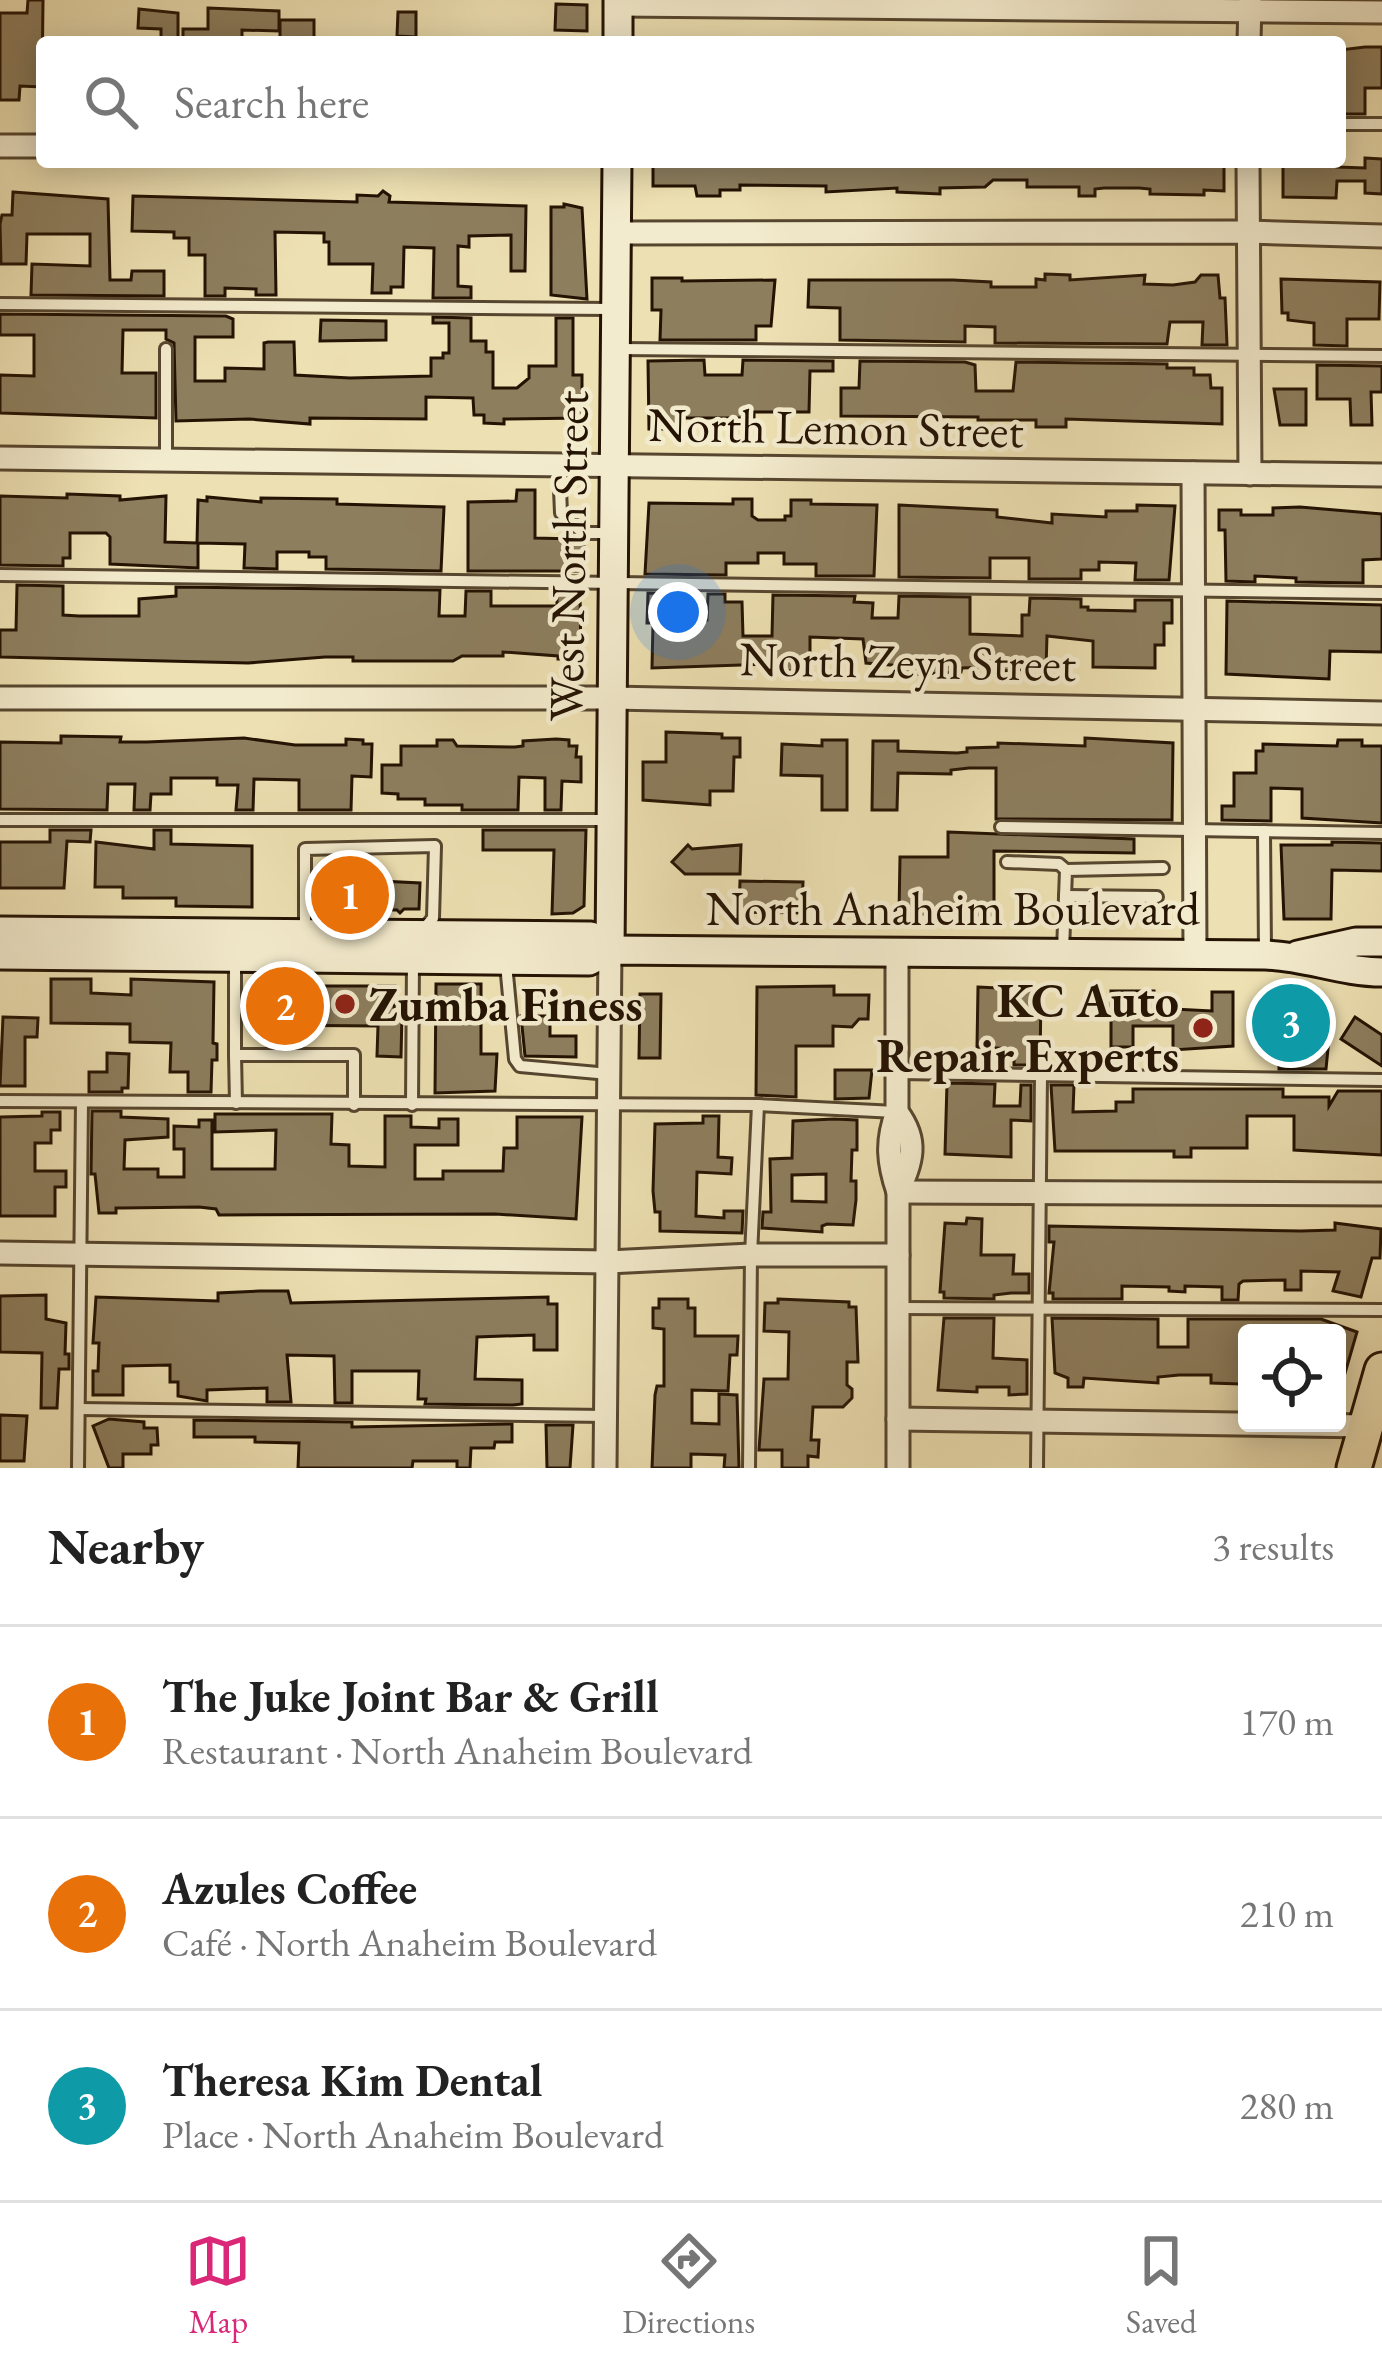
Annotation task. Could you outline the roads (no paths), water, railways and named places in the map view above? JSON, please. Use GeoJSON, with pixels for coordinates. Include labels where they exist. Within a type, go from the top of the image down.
{"type":"FeatureCollection","features":[{"type":"Feature","properties":{"kind":"main road"},"geometry":{"type":"LineString","coordinates":[[618,3],[618,36]]}},
{"type":"Feature","properties":{"kind":"main road","name":"West North Street"},"geometry":{"type":"LineString","coordinates":[[610,950],[616,168]]}},
{"type":"Feature","properties":{"kind":"main road","name":"North Anaheim Boulevard"},"geometry":{"type":"LineString","coordinates":[[0,932],[234,945],[416,948],[591,936],[610,950]]}},
{"type":"Feature","properties":{"kind":"main road","name":"North Anaheim Boulevard"},"geometry":{"type":"LineString","coordinates":[[416,948],[506,961],[589,961],[610,950],[1294,956],[1356,942],[1382,942]]}},
{"type":"Feature","properties":{"kind":"main road","name":"North Anaheim Boulevard"},"geometry":{"type":"LineString","coordinates":[[0,955],[234,945]]}},
{"type":"Feature","properties":{"kind":"main road","name":"North Anaheim Boulevard"},"geometry":{"type":"LineString","coordinates":[[1294,956],[1359,972],[1382,972]]}},
{"type":"Feature","properties":{"kind":"main road"},"geometry":{"type":"LineString","coordinates":[[1354,1468],[1382,1370]]}},
{"type":"Feature","properties":{"kind":"street"},"geometry":{"type":"LineString","coordinates":[[618,3],[1250,5],[1382,12]]}},
{"type":"Feature","properties":{"kind":"street"},"geometry":{"type":"LineString","coordinates":[[1250,5],[1250,36]]}},
{"type":"Feature","properties":{"kind":"street"},"geometry":{"type":"LineString","coordinates":[[0,146],[36,146]]}},
{"type":"Feature","properties":{"kind":"street"},"geometry":{"type":"LineString","coordinates":[[1248,168],[1250,474]]}},
{"type":"Feature","properties":{"kind":"street"},"geometry":{"type":"LineString","coordinates":[[616,233],[1382,236]]}},
{"type":"Feature","properties":{"kind":"street","name":"North Lemon Street"},"geometry":{"type":"LineString","coordinates":[[0,458],[1382,475]]}},
{"type":"Feature","properties":{"kind":"street"},"geometry":{"type":"LineString","coordinates":[[1193,473],[1195,956]]}},
{"type":"Feature","properties":{"kind":"street","name":"North Zeyn Street"},"geometry":{"type":"LineString","coordinates":[[0,698],[611,698],[1382,713]]}},
{"type":"Feature","properties":{"kind":"street"},"geometry":{"type":"LineString","coordinates":[[605,1468],[610,950]]}},
{"type":"Feature","properties":{"kind":"street"},"geometry":{"type":"LineString","coordinates":[[898,952],[897,1112],[888,1164],[898,1192],[898,1468]]}},
{"type":"Feature","properties":{"kind":"street"},"geometry":{"type":"LineString","coordinates":[[898,1192],[1382,1194]]}},
{"type":"Feature","properties":{"kind":"street"},"geometry":{"type":"LineString","coordinates":[[0,1252],[608,1262],[898,1255]]}},
{"type":"Feature","properties":{"kind":"street"},"geometry":{"type":"LineString","coordinates":[[898,1419],[1366,1426]]}},
{"type":"Feature","properties":{"kind":"lane"},"geometry":{"type":"LineString","coordinates":[[1346,124],[1382,124]]}},
{"type":"Feature","properties":{"kind":"lane"},"geometry":{"type":"LineString","coordinates":[[0,304],[615,309]]}},
{"type":"Feature","properties":{"kind":"lane"},"geometry":{"type":"LineString","coordinates":[[166,349],[166,460]]}},
{"type":"Feature","properties":{"kind":"lane"},"geometry":{"type":"LineString","coordinates":[[615,349],[1382,356]]}},
{"type":"Feature","properties":{"kind":"lane"},"geometry":{"type":"LineString","coordinates":[[559,465],[561,513],[583,533],[613,533]]}},
{"type":"Feature","properties":{"kind":"lane"},"geometry":{"type":"LineString","coordinates":[[0,575],[1382,593]]}},
{"type":"Feature","properties":{"kind":"lane"},"geometry":{"type":"LineString","coordinates":[[0,820],[610,820]]}},
{"type":"Feature","properties":{"kind":"lane"},"geometry":{"type":"LineString","coordinates":[[1001,827],[1382,833]]}},
{"type":"Feature","properties":{"kind":"lane"},"geometry":{"type":"LineString","coordinates":[[1264,831],[1265,956]]}},
{"type":"Feature","properties":{"kind":"lane"},"geometry":{"type":"LineString","coordinates":[[305,946],[305,849],[435,846],[433,918],[416,948],[412,1105]]}},
{"type":"Feature","properties":{"kind":"lane"},"geometry":{"type":"LineString","coordinates":[[1007,862],[1059,864],[1066,870],[1163,868]]}},
{"type":"Feature","properties":{"kind":"lane"},"geometry":{"type":"LineString","coordinates":[[1063,954],[1066,870]]}},
{"type":"Feature","properties":{"kind":"lane"},"geometry":{"type":"LineString","coordinates":[[1065,896],[1157,897]]}},
{"type":"Feature","properties":{"kind":"lane"},"geometry":{"type":"LineString","coordinates":[[234,945],[236,1103]]}},
{"type":"Feature","properties":{"kind":"lane"},"geometry":{"type":"LineString","coordinates":[[506,961],[515,1060],[520,1066],[609,1074]]}},
{"type":"Feature","properties":{"kind":"lane"},"geometry":{"type":"LineString","coordinates":[[235,1055],[353,1055],[354,1105]]}},
{"type":"Feature","properties":{"kind":"lane"},"geometry":{"type":"LineString","coordinates":[[898,1073],[1382,1080]]}},
{"type":"Feature","properties":{"kind":"lane"},"geometry":{"type":"LineString","coordinates":[[1037,1468],[1041,1075]]}},
{"type":"Feature","properties":{"kind":"lane"},"geometry":{"type":"LineString","coordinates":[[0,1101],[758,1105],[897,1112]]}},
{"type":"Feature","properties":{"kind":"lane"},"geometry":{"type":"LineString","coordinates":[[78,1468],[82,1102]]}},
{"type":"Feature","properties":{"kind":"lane"},"geometry":{"type":"LineString","coordinates":[[749,1468],[758,1105]]}},
{"type":"Feature","properties":{"kind":"lane"},"geometry":{"type":"LineString","coordinates":[[898,1308],[1382,1310]]}},
{"type":"Feature","properties":{"kind":"lane"},"geometry":{"type":"LineString","coordinates":[[79,1409],[606,1415]]}},
{"type":"Feature","properties":{"kind":"place","name":"The Juke Joint Bar & Grill"},"geometry":{"type":"Point","coordinates":[350,895]}},
{"type":"Feature","properties":{"kind":"place","name":"Zumba Finess"},"geometry":{"type":"Point","coordinates":[345,1004]}},
{"type":"Feature","properties":{"kind":"place","name":"Azules Coffee"},"geometry":{"type":"Point","coordinates":[285,1006]}},
{"type":"Feature","properties":{"kind":"place","name":"Theresa Kim Dental"},"geometry":{"type":"Point","coordinates":[1291,1023]}},
{"type":"Feature","properties":{"kind":"place","name":"KC Auto Repair Experts"},"geometry":{"type":"Point","coordinates":[1203,1028]}}]}
